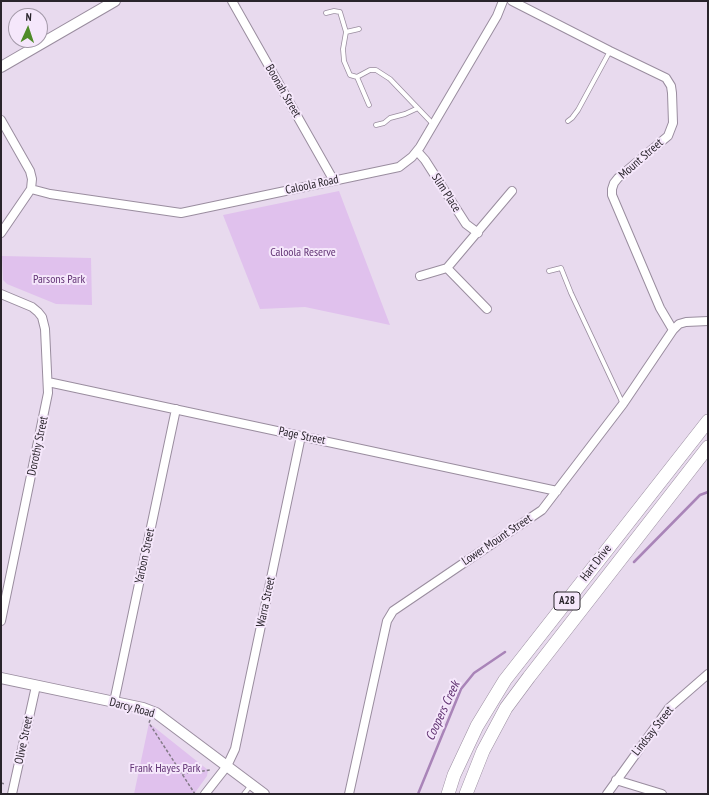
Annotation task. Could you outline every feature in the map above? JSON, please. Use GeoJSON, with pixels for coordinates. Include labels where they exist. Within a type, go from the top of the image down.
{"type":"FeatureCollection","features":[{"type":"Feature","properties":{"kind":"highway","name":"Hart Drive"},"geometry":{"type":"LineString","coordinates":[[448,794],[468,744],[487,707],[501,686],[708,421]]}},
{"type":"Feature","properties":{"kind":"highway","name":"Hart Drive"},"geometry":{"type":"LineString","coordinates":[[466,794],[483,751],[506,708],[708,447]]}},
{"type":"Feature","properties":{"kind":"street"},"geometry":{"type":"LineString","coordinates":[[1,67],[115,1]]}},
{"type":"Feature","properties":{"kind":"street","name":"Boonah Street"},"geometry":{"type":"LineString","coordinates":[[232,1],[334,181]]}},
{"type":"Feature","properties":{"kind":"street","name":"Caloola Road"},"geometry":{"type":"LineString","coordinates":[[31,189],[50,194],[181,213],[399,167],[417,151],[497,16],[503,1]]}},
{"type":"Feature","properties":{"kind":"street","name":"Mount Street"},"geometry":{"type":"LineString","coordinates":[[512,1],[666,78],[671,86],[673,124],[668,136],[618,178],[614,183],[612,195],[660,308],[673,330]]}},
{"type":"Feature","properties":{"kind":"street"},"geometry":{"type":"LineString","coordinates":[[1,120],[32,175],[31,189],[1,234]]}},
{"type":"Feature","properties":{"kind":"street","name":"Slim Place"},"geometry":{"type":"LineString","coordinates":[[417,151],[425,160],[466,224],[478,233]]}},
{"type":"Feature","properties":{"kind":"street"},"geometry":{"type":"LineString","coordinates":[[420,276],[447,268],[512,191]]}},
{"type":"Feature","properties":{"kind":"street"},"geometry":{"type":"LineString","coordinates":[[447,268],[487,309]]}},
{"type":"Feature","properties":{"kind":"street","name":"Dorothy Street"},"geometry":{"type":"LineString","coordinates":[[1,294],[32,307],[42,318],[45,329],[48,382],[48,399],[1,621]]}},
{"type":"Feature","properties":{"kind":"street"},"geometry":{"type":"LineString","coordinates":[[673,330],[679,324],[686,322],[708,321]]}},
{"type":"Feature","properties":{"kind":"street","name":"Lower Mount Street"},"geometry":{"type":"LineString","coordinates":[[349,794],[389,615],[399,606],[542,510],[623,404],[673,330]]}},
{"type":"Feature","properties":{"kind":"street","name":"Page Street"},"geometry":{"type":"LineString","coordinates":[[48,382],[557,491]]}},
{"type":"Feature","properties":{"kind":"street","name":"Yarbon Street"},"geometry":{"type":"LineString","coordinates":[[114,702],[176,409]]}},
{"type":"Feature","properties":{"kind":"street","name":"Warra Street"},"geometry":{"type":"LineString","coordinates":[[205,794],[227,766],[235,749],[301,436]]}},
{"type":"Feature","properties":{"kind":"street","name":"Lindsay Street"},"geometry":{"type":"LineString","coordinates":[[607,794],[669,708],[708,674]]}},
{"type":"Feature","properties":{"kind":"street","name":"Darcy Road"},"geometry":{"type":"LineString","coordinates":[[1,678],[114,702],[156,713],[264,794]]}},
{"type":"Feature","properties":{"kind":"street","name":"Olive Street"},"geometry":{"type":"LineString","coordinates":[[12,794],[36,686]]}},
{"type":"Feature","properties":{"kind":"street"},"geometry":{"type":"LineString","coordinates":[[616,780],[662,794]]}},
{"type":"Feature","properties":{"kind":"lane"},"geometry":{"type":"LineString","coordinates":[[326,13],[334,11],[340,12],[346,32],[343,49],[344,62],[350,75],[357,76],[370,70],[381,72],[390,79],[433,124]]}},
{"type":"Feature","properties":{"kind":"lane"},"geometry":{"type":"LineString","coordinates":[[346,32],[359,29]]}},
{"type":"Feature","properties":{"kind":"lane"},"geometry":{"type":"LineString","coordinates":[[568,121],[578,110],[610,51]]}},
{"type":"Feature","properties":{"kind":"lane"},"geometry":{"type":"LineString","coordinates":[[357,76],[368,105]]}},
{"type":"Feature","properties":{"kind":"lane"},"geometry":{"type":"LineString","coordinates":[[376,125],[390,118],[405,114],[418,108]]}},
{"type":"Feature","properties":{"kind":"lane"},"geometry":{"type":"LineString","coordinates":[[549,271],[561,268],[571,293],[623,404]]}},
{"type":"Feature","properties":{"kind":"lane"},"geometry":{"type":"LineString","coordinates":[[244,794],[251,785]]}},
{"type":"Feature","properties":{"kind":"path"},"geometry":{"type":"LineString","coordinates":[[150,720],[149,723],[195,794]]}},
{"type":"Feature","properties":{"kind":"path"},"geometry":{"type":"LineString","coordinates":[[182,774],[210,770]]}},
{"type":"Feature","properties":{"kind":"path"},"geometry":{"type":"LineString","coordinates":[[1,787],[1,783],[5,784]]}},
{"type":"Feature","properties":{"kind":"green space","name":"Caloola Reserve"},"geometry":{"type":"Polygon","coordinates":[[[339,191],[390,325],[305,307],[260,309],[223,215],[339,191]]]}},
{"type":"Feature","properties":{"kind":"green space","name":"Parsons Park"},"geometry":{"type":"Polygon","coordinates":[[[2,256],[91,258],[92,305],[56,304],[7,284],[3,280],[2,256]]]}},
{"type":"Feature","properties":{"kind":"green space","name":"Frank Hayes Park"},"geometry":{"type":"Polygon","coordinates":[[[149,723],[208,770],[207,776],[194,794],[134,794],[149,723]]]}},
{"type":"Feature","properties":{"kind":"waterway","name":"Coopers Creek"},"geometry":{"type":"LineString","coordinates":[[634,562],[700,495],[708,492]]}},
{"type":"Feature","properties":{"kind":"waterway","name":"Coopers Creek"},"geometry":{"type":"LineString","coordinates":[[418,794],[461,689],[474,673],[505,652]]}}]}
